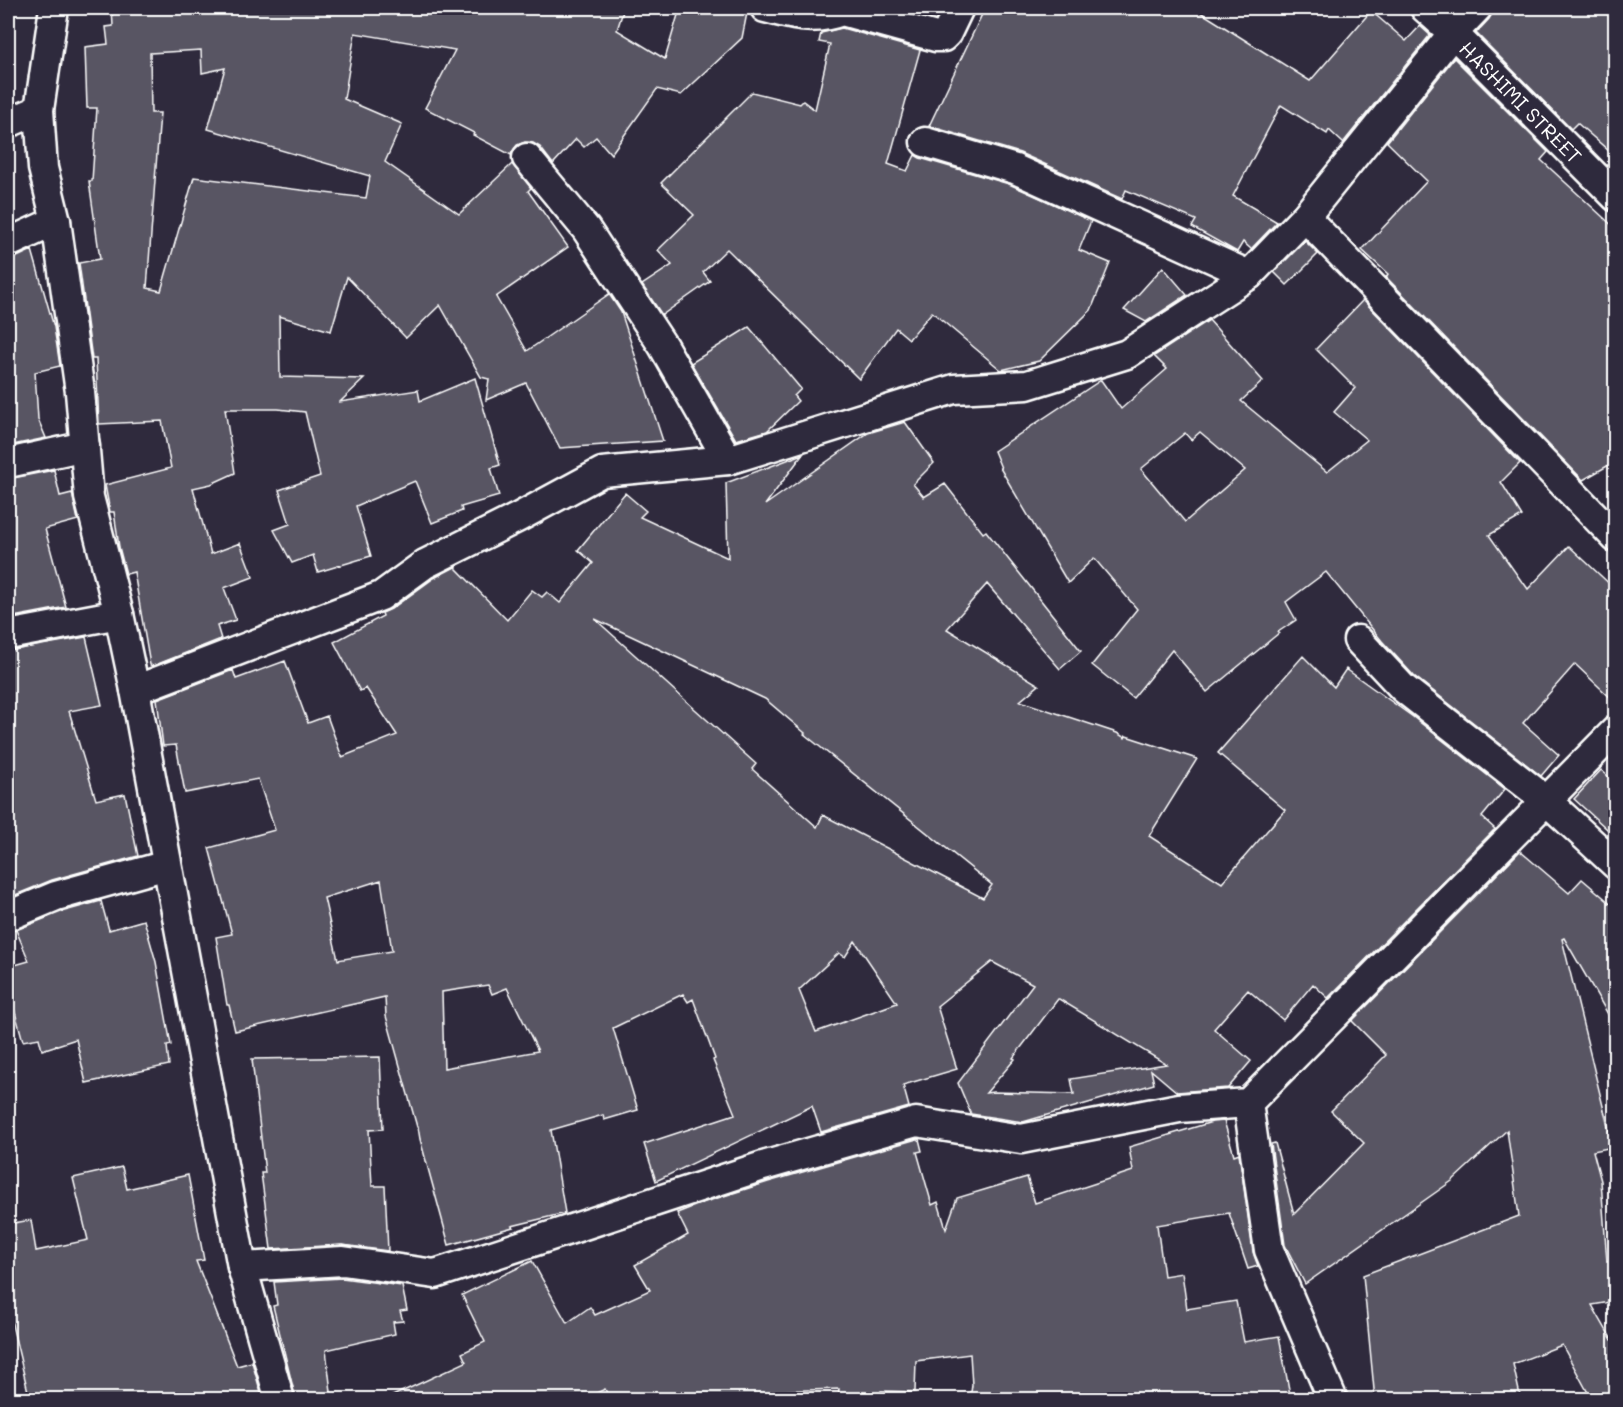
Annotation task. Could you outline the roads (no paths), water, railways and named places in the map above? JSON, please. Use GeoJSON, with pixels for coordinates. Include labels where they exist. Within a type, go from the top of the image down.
{"type":"FeatureCollection","features":[{"type":"Feature","properties":{"kind":"street"},"geometry":{"type":"LineString","coordinates":[[54,8],[39,110],[43,168],[56,220],[80,393],[89,497],[119,614],[135,690],[242,1267],[280,1400]]}},
{"type":"Feature","properties":{"kind":"street"},"geometry":{"type":"LineString","coordinates":[[765,8],[804,17],[829,16],[842,11],[936,38],[943,37],[947,33],[959,8]]}},
{"type":"Feature","properties":{"kind":"street","name":"HASHIMI STREET"},"geometry":{"type":"LineString","coordinates":[[1425,8],[1453,33],[1616,197]]}},
{"type":"Feature","properties":{"kind":"street"},"geometry":{"type":"LineString","coordinates":[[135,690],[381,596],[424,564],[519,517],[602,472],[728,460],[954,389],[1027,385],[1127,354],[1249,275],[1305,217],[1453,33],[1477,8]]}},
{"type":"Feature","properties":{"kind":"street"},"geometry":{"type":"LineString","coordinates":[[8,123],[39,110]]}},
{"type":"Feature","properties":{"kind":"street"},"geometry":{"type":"LineString","coordinates":[[925,142],[1015,169],[1249,275]]}},
{"type":"Feature","properties":{"kind":"street"},"geometry":{"type":"LineString","coordinates":[[527,158],[586,229],[663,346],[728,460]]}},
{"type":"Feature","properties":{"kind":"street"},"geometry":{"type":"LineString","coordinates":[[1305,217],[1616,538]]}},
{"type":"Feature","properties":{"kind":"street"},"geometry":{"type":"LineString","coordinates":[[8,243],[56,220]]}},
{"type":"Feature","properties":{"kind":"street"},"geometry":{"type":"LineString","coordinates":[[8,463],[85,446]]}},
{"type":"Feature","properties":{"kind":"street"},"geometry":{"type":"LineString","coordinates":[[8,635],[119,614]]}},
{"type":"Feature","properties":{"kind":"street"},"geometry":{"type":"LineString","coordinates":[[1358,640],[1402,688],[1547,801],[1616,865]]}},
{"type":"Feature","properties":{"kind":"street"},"geometry":{"type":"LineString","coordinates":[[242,1267],[343,1261],[435,1274],[763,1166],[916,1122],[1021,1139],[1179,1108],[1248,1103],[1616,730]]}},
{"type":"Feature","properties":{"kind":"street"},"geometry":{"type":"LineString","coordinates":[[8,916],[56,896],[167,865]]}},
{"type":"Feature","properties":{"kind":"street"},"geometry":{"type":"LineString","coordinates":[[1248,1103],[1269,1250],[1333,1400]]}}]}
